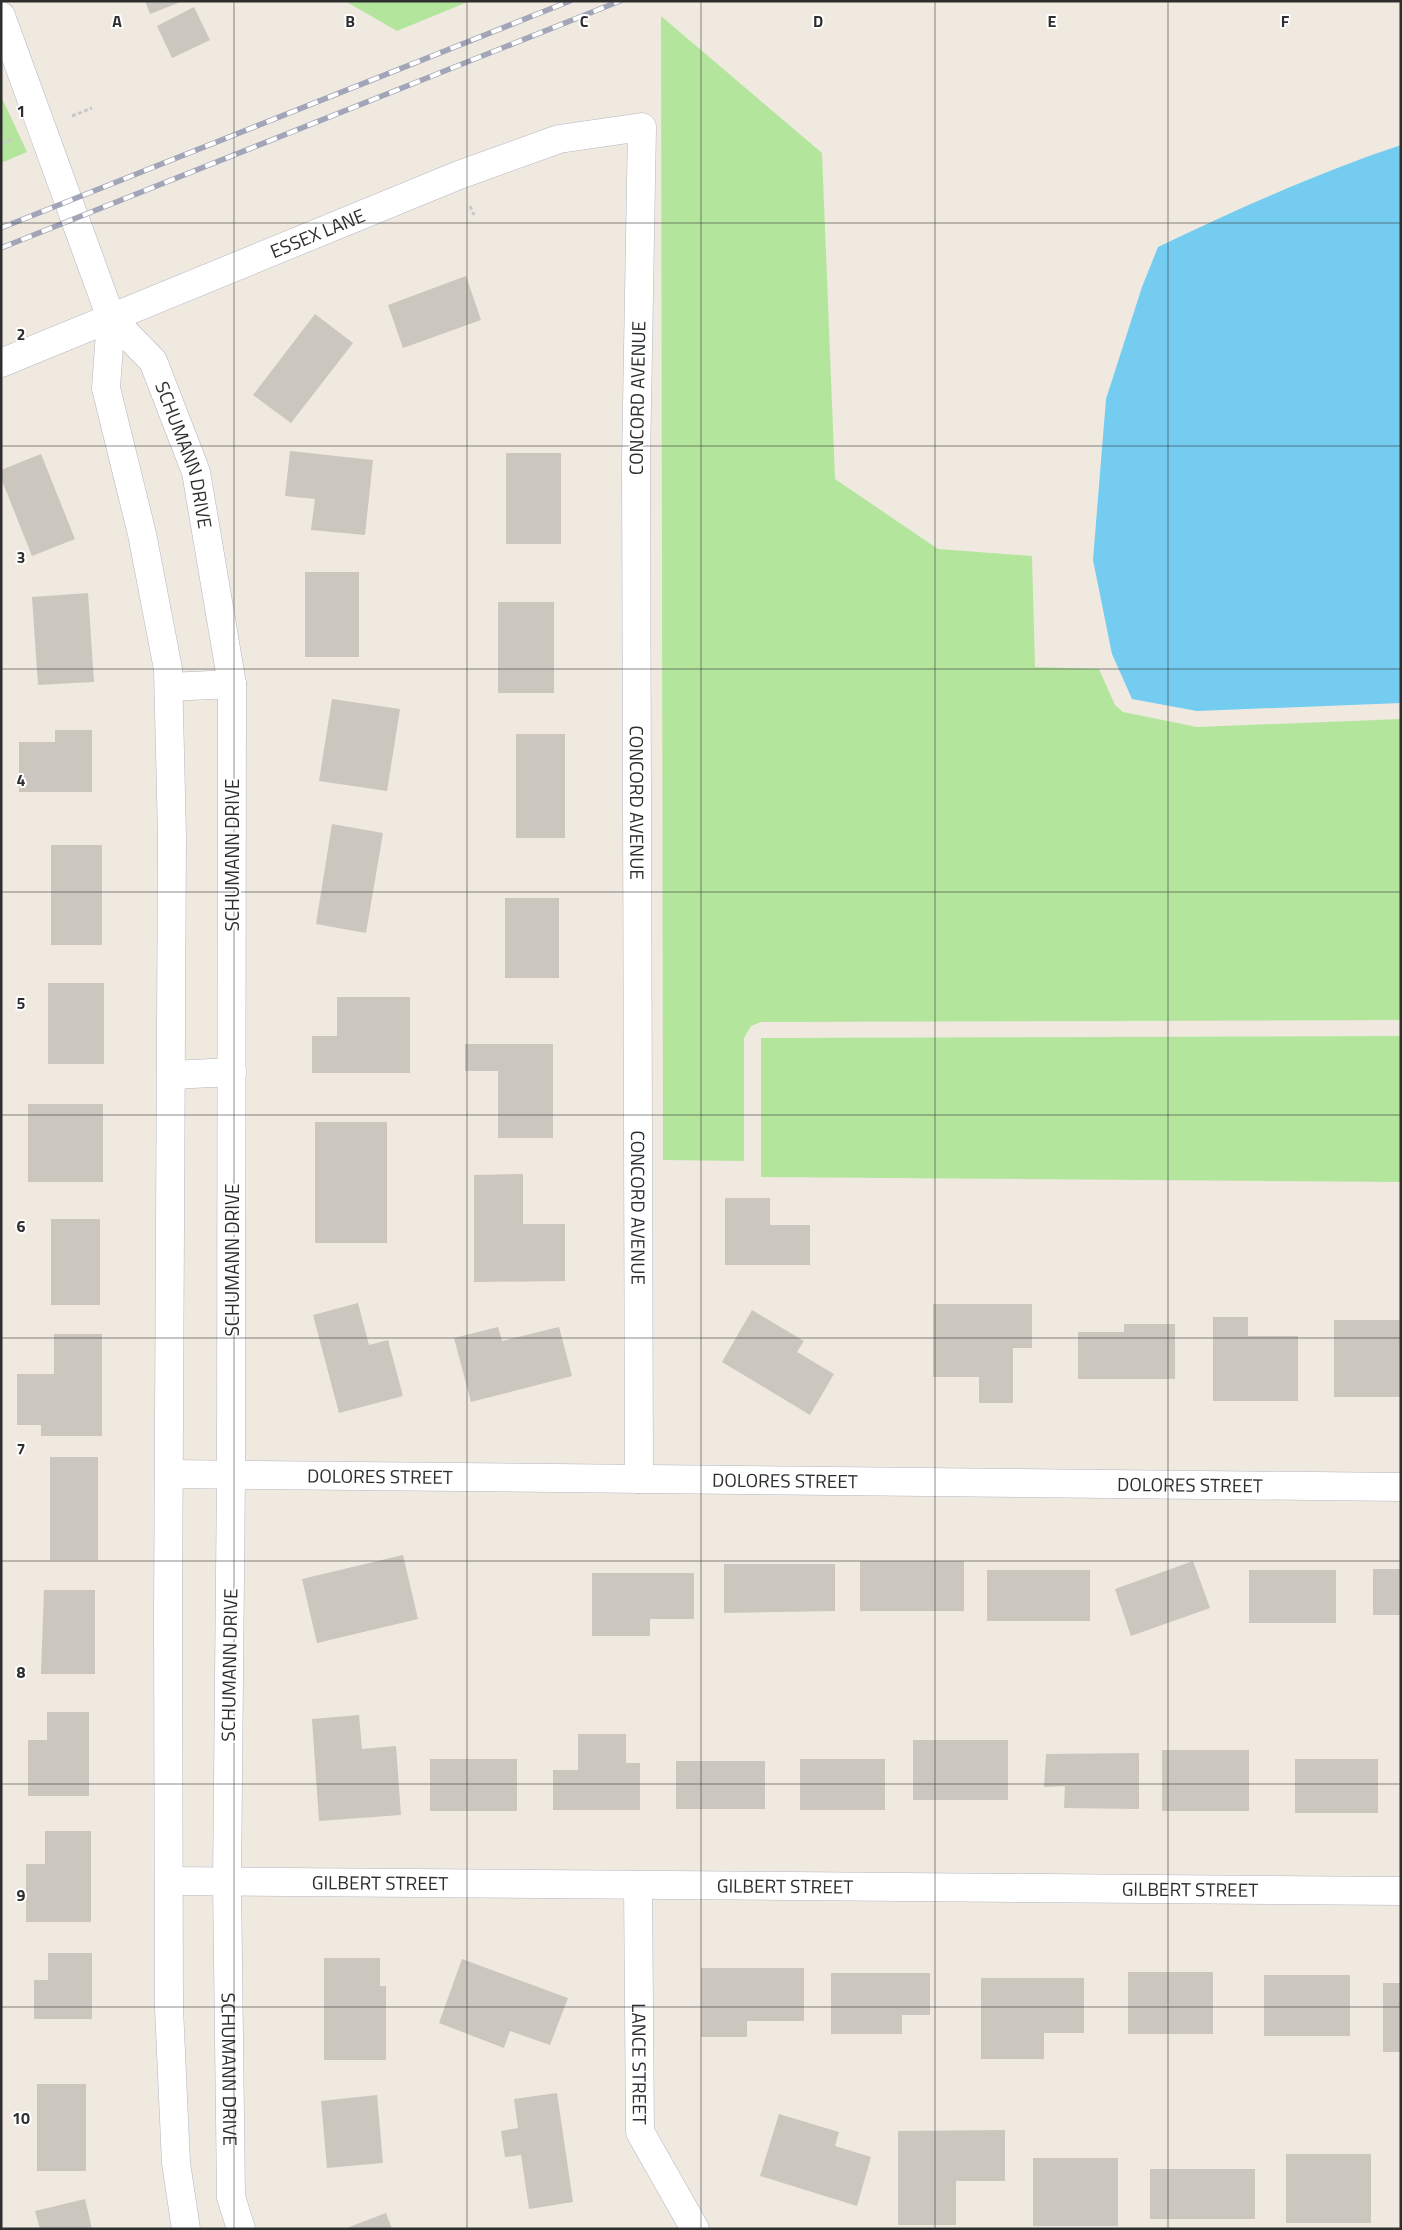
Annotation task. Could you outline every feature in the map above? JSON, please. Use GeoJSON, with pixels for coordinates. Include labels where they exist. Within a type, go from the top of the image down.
{"type":"FeatureCollection","features":[{"type":"Feature","properties":{"kind":"street","name":"SCHUMANN DRIVE"},"geometry":{"type":"LineString","coordinates":[[1,16],[111,318],[106,388],[142,534],[168,669],[172,836],[169,2008],[175,2143],[186,2229]]}},
{"type":"Feature","properties":{"kind":"street","name":"ESSEX LANE"},"geometry":{"type":"LineString","coordinates":[[1,363],[468,171],[559,139],[642,126]]}},
{"type":"Feature","properties":{"kind":"street","name":"CONCORD AVENUE"},"geometry":{"type":"LineString","coordinates":[[639,1478],[636,461],[642,126]]}},
{"type":"Feature","properties":{"kind":"street","name":"SCHUMANN DRIVE"},"geometry":{"type":"LineString","coordinates":[[111,318],[153,361],[196,472],[232,684],[231,1474],[227,1882],[231,2197],[241,2229]]}},
{"type":"Feature","properties":{"kind":"street"},"geometry":{"type":"LineString","coordinates":[[169,686],[232,684]]}},
{"type":"Feature","properties":{"kind":"street"},"geometry":{"type":"LineString","coordinates":[[172,1075],[232,1072]]}},
{"type":"Feature","properties":{"kind":"street","name":"DOLORES STREET"},"geometry":{"type":"LineString","coordinates":[[169,1474],[1401,1487]]}},
{"type":"Feature","properties":{"kind":"street","name":"GILBERT STREET"},"geometry":{"type":"LineString","coordinates":[[169,1881],[1401,1891]]}},
{"type":"Feature","properties":{"kind":"street","name":"LANCE STREET"},"geometry":{"type":"LineString","coordinates":[[638,1885],[640,2132],[695,2229]]}},
{"type":"Feature","properties":{"kind":"path"},"geometry":{"type":"LineString","coordinates":[[67,118],[92,108]]}},
{"type":"Feature","properties":{"kind":"green space"},"geometry":{"type":"Polygon","coordinates":[[[345,1],[470,1],[397,31],[345,1]]]}},
{"type":"Feature","properties":{"kind":"green space"},"geometry":{"type":"Polygon","coordinates":[[[661,16],[822,153],[835,479],[938,549],[1032,556],[1035,667],[1099,669],[1115,705],[1123,712],[1197,727],[1401,719],[1401,1020],[761,1022],[751,1026],[744,1038],[744,1161],[663,1160],[661,16]]]}},
{"type":"Feature","properties":{"kind":"green space"},"geometry":{"type":"Polygon","coordinates":[[[1,96],[27,152],[1,163],[1,96]]]}},
{"type":"Feature","properties":{"kind":"green space"},"geometry":{"type":"Polygon","coordinates":[[[1401,1036],[1401,1182],[761,1177],[761,1038],[1401,1036]]]}},
{"type":"Feature","properties":{"kind":"water"},"geometry":{"type":"Polygon","coordinates":[[[1401,145],[1401,703],[1197,711],[1132,699],[1112,654],[1093,560],[1106,399],[1142,287],[1158,247],[1278,192],[1339,167],[1401,145]]]}},
{"type":"Feature","properties":{"kind":"building"},"geometry":{"type":"Polygon","coordinates":[[[145,1],[183,1],[150,14],[145,1]]]}},
{"type":"Feature","properties":{"kind":"building"},"geometry":{"type":"Polygon","coordinates":[[[194,7],[210,40],[172,58],[157,26],[194,7]]]}},
{"type":"Feature","properties":{"kind":"building"},"geometry":{"type":"Polygon","coordinates":[[[466,276],[481,320],[403,348],[388,305],[466,276]]]}},
{"type":"Feature","properties":{"kind":"building"},"geometry":{"type":"Polygon","coordinates":[[[315,314],[353,343],[291,423],[253,395],[315,314]]]}},
{"type":"Feature","properties":{"kind":"building"},"geometry":{"type":"Polygon","coordinates":[[[290,451],[373,460],[365,535],[311,530],[315,499],[285,496],[290,451]]]}},
{"type":"Feature","properties":{"kind":"building"},"geometry":{"type":"Polygon","coordinates":[[[506,453],[561,453],[561,544],[506,544],[506,453]]]}},
{"type":"Feature","properties":{"kind":"building"},"geometry":{"type":"Polygon","coordinates":[[[41,454],[75,539],[32,556],[1,478],[1,470],[41,454]]]}},
{"type":"Feature","properties":{"kind":"building"},"geometry":{"type":"Polygon","coordinates":[[[305,572],[359,572],[359,657],[305,657],[305,572]]]}},
{"type":"Feature","properties":{"kind":"building"},"geometry":{"type":"Polygon","coordinates":[[[88,593],[94,682],[38,685],[32,597],[88,593]]]}},
{"type":"Feature","properties":{"kind":"building"},"geometry":{"type":"Polygon","coordinates":[[[498,602],[554,602],[554,693],[498,693],[498,602]]]}},
{"type":"Feature","properties":{"kind":"building"},"geometry":{"type":"Polygon","coordinates":[[[332,699],[400,709],[387,791],[319,781],[332,699]]]}},
{"type":"Feature","properties":{"kind":"building"},"geometry":{"type":"Polygon","coordinates":[[[55,730],[92,730],[92,792],[19,792],[19,742],[55,742],[55,730]]]}},
{"type":"Feature","properties":{"kind":"building"},"geometry":{"type":"Polygon","coordinates":[[[516,734],[565,734],[565,838],[516,838],[516,734]]]}},
{"type":"Feature","properties":{"kind":"building"},"geometry":{"type":"Polygon","coordinates":[[[332,824],[383,833],[366,933],[316,924],[332,824]]]}},
{"type":"Feature","properties":{"kind":"building"},"geometry":{"type":"Polygon","coordinates":[[[51,845],[102,845],[102,945],[51,945],[51,845]]]}},
{"type":"Feature","properties":{"kind":"building"},"geometry":{"type":"Polygon","coordinates":[[[505,898],[559,898],[559,978],[505,978],[505,898]]]}},
{"type":"Feature","properties":{"kind":"building"},"geometry":{"type":"Polygon","coordinates":[[[48,983],[104,983],[104,1064],[48,1064],[48,983]]]}},
{"type":"Feature","properties":{"kind":"building"},"geometry":{"type":"Polygon","coordinates":[[[337,997],[410,997],[410,1073],[312,1073],[312,1036],[337,1036],[337,997]]]}},
{"type":"Feature","properties":{"kind":"building"},"geometry":{"type":"Polygon","coordinates":[[[465,1044],[553,1044],[553,1138],[498,1138],[498,1071],[465,1071],[465,1044]]]}},
{"type":"Feature","properties":{"kind":"building"},"geometry":{"type":"Polygon","coordinates":[[[28,1104],[103,1104],[103,1182],[28,1182],[28,1104]]]}},
{"type":"Feature","properties":{"kind":"building"},"geometry":{"type":"Polygon","coordinates":[[[315,1122],[387,1122],[387,1243],[315,1243],[315,1122]]]}},
{"type":"Feature","properties":{"kind":"building"},"geometry":{"type":"Polygon","coordinates":[[[523,1174],[523,1224],[565,1224],[565,1281],[474,1282],[474,1175],[523,1174]]]}},
{"type":"Feature","properties":{"kind":"building"},"geometry":{"type":"Polygon","coordinates":[[[725,1198],[770,1198],[770,1225],[810,1225],[810,1265],[725,1265],[725,1198]]]}},
{"type":"Feature","properties":{"kind":"building"},"geometry":{"type":"Polygon","coordinates":[[[51,1219],[100,1219],[100,1305],[51,1305],[51,1219]]]}},
{"type":"Feature","properties":{"kind":"building"},"geometry":{"type":"Polygon","coordinates":[[[358,1303],[369,1345],[388,1340],[403,1396],[339,1413],[313,1315],[358,1303]]]}},
{"type":"Feature","properties":{"kind":"building"},"geometry":{"type":"Polygon","coordinates":[[[933,1304],[1032,1304],[1032,1348],[1013,1348],[1013,1403],[979,1403],[979,1377],[933,1377],[933,1304]]]}},
{"type":"Feature","properties":{"kind":"building"},"geometry":{"type":"Polygon","coordinates":[[[752,1310],[804,1341],[797,1352],[834,1374],[810,1415],[722,1362],[752,1310]]]}},
{"type":"Feature","properties":{"kind":"building"},"geometry":{"type":"Polygon","coordinates":[[[1213,1317],[1248,1317],[1248,1336],[1298,1336],[1298,1401],[1213,1401],[1213,1317]]]}},
{"type":"Feature","properties":{"kind":"building"},"geometry":{"type":"Polygon","coordinates":[[[1334,1320],[1401,1320],[1401,1397],[1334,1397],[1334,1320]]]}},
{"type":"Feature","properties":{"kind":"building"},"geometry":{"type":"Polygon","coordinates":[[[1124,1324],[1175,1324],[1175,1379],[1078,1379],[1078,1332],[1124,1332],[1124,1324]]]}},
{"type":"Feature","properties":{"kind":"building"},"geometry":{"type":"Polygon","coordinates":[[[498,1327],[502,1341],[559,1327],[572,1376],[471,1402],[454,1338],[498,1327]]]}},
{"type":"Feature","properties":{"kind":"building"},"geometry":{"type":"Polygon","coordinates":[[[54,1334],[102,1334],[102,1436],[41,1436],[41,1425],[17,1425],[17,1374],[54,1374],[54,1334]]]}},
{"type":"Feature","properties":{"kind":"building"},"geometry":{"type":"Polygon","coordinates":[[[50,1457],[98,1457],[98,1560],[50,1560],[50,1457]]]}},
{"type":"Feature","properties":{"kind":"building"},"geometry":{"type":"Polygon","coordinates":[[[403,1555],[418,1619],[317,1643],[302,1579],[403,1555]]]}},
{"type":"Feature","properties":{"kind":"building"},"geometry":{"type":"Polygon","coordinates":[[[860,1561],[964,1561],[964,1611],[860,1611],[860,1561]]]}},
{"type":"Feature","properties":{"kind":"building"},"geometry":{"type":"Polygon","coordinates":[[[1193,1561],[1210,1608],[1131,1636],[1115,1589],[1193,1561]]]}},
{"type":"Feature","properties":{"kind":"building"},"geometry":{"type":"Polygon","coordinates":[[[724,1564],[835,1564],[835,1611],[724,1613],[724,1564]]]}},
{"type":"Feature","properties":{"kind":"building"},"geometry":{"type":"Polygon","coordinates":[[[1373,1569],[1401,1569],[1401,1615],[1373,1615],[1373,1569]]]}},
{"type":"Feature","properties":{"kind":"building"},"geometry":{"type":"Polygon","coordinates":[[[987,1570],[1090,1570],[1090,1621],[987,1621],[987,1570]]]}},
{"type":"Feature","properties":{"kind":"building"},"geometry":{"type":"Polygon","coordinates":[[[1249,1570],[1336,1570],[1336,1623],[1249,1623],[1249,1570]]]}},
{"type":"Feature","properties":{"kind":"building"},"geometry":{"type":"Polygon","coordinates":[[[592,1573],[694,1573],[694,1619],[650,1619],[650,1636],[592,1636],[592,1573]]]}},
{"type":"Feature","properties":{"kind":"building"},"geometry":{"type":"Polygon","coordinates":[[[44,1590],[95,1590],[95,1674],[41,1674],[44,1590]]]}},
{"type":"Feature","properties":{"kind":"building"},"geometry":{"type":"Polygon","coordinates":[[[47,1712],[89,1712],[89,1796],[28,1796],[28,1740],[47,1740],[47,1712]]]}},
{"type":"Feature","properties":{"kind":"building"},"geometry":{"type":"Polygon","coordinates":[[[359,1715],[362,1749],[396,1746],[401,1815],[319,1821],[312,1719],[359,1715]]]}},
{"type":"Feature","properties":{"kind":"building"},"geometry":{"type":"Polygon","coordinates":[[[578,1734],[626,1734],[626,1763],[640,1763],[640,1810],[553,1810],[553,1770],[578,1770],[578,1734]]]}},
{"type":"Feature","properties":{"kind":"building"},"geometry":{"type":"Polygon","coordinates":[[[913,1740],[1008,1740],[1008,1800],[913,1800],[913,1740]]]}},
{"type":"Feature","properties":{"kind":"building"},"geometry":{"type":"Polygon","coordinates":[[[1162,1750],[1249,1750],[1249,1811],[1162,1811],[1162,1750]]]}},
{"type":"Feature","properties":{"kind":"building"},"geometry":{"type":"Polygon","coordinates":[[[1139,1753],[1139,1809],[1064,1808],[1065,1786],[1044,1787],[1046,1754],[1139,1753]]]}},
{"type":"Feature","properties":{"kind":"building"},"geometry":{"type":"Polygon","coordinates":[[[430,1759],[517,1759],[517,1811],[430,1811],[430,1759]]]}},
{"type":"Feature","properties":{"kind":"building"},"geometry":{"type":"Polygon","coordinates":[[[800,1759],[885,1759],[885,1810],[800,1810],[800,1759]]]}},
{"type":"Feature","properties":{"kind":"building"},"geometry":{"type":"Polygon","coordinates":[[[1295,1759],[1378,1759],[1378,1813],[1295,1813],[1295,1759]]]}},
{"type":"Feature","properties":{"kind":"building"},"geometry":{"type":"Polygon","coordinates":[[[676,1761],[765,1761],[765,1809],[676,1809],[676,1761]]]}},
{"type":"Feature","properties":{"kind":"building"},"geometry":{"type":"Polygon","coordinates":[[[45,1831],[91,1831],[91,1922],[26,1922],[26,1864],[45,1864],[45,1831]]]}},
{"type":"Feature","properties":{"kind":"building"},"geometry":{"type":"Polygon","coordinates":[[[48,1953],[92,1953],[92,2019],[34,2019],[34,1980],[48,1980],[48,1953]]]}},
{"type":"Feature","properties":{"kind":"building"},"geometry":{"type":"Polygon","coordinates":[[[324,1958],[380,1958],[380,1986],[386,1986],[386,2060],[324,2060],[324,1958]]]}},
{"type":"Feature","properties":{"kind":"building"},"geometry":{"type":"Polygon","coordinates":[[[462,1959],[568,1998],[550,2045],[510,2031],[504,2048],[439,2023],[462,1959]]]}},
{"type":"Feature","properties":{"kind":"building"},"geometry":{"type":"Polygon","coordinates":[[[701,1968],[804,1968],[804,2021],[747,2021],[747,2037],[701,2037],[701,1968]]]}},
{"type":"Feature","properties":{"kind":"building"},"geometry":{"type":"Polygon","coordinates":[[[1128,1972],[1213,1972],[1213,2034],[1128,2034],[1128,1972]]]}},
{"type":"Feature","properties":{"kind":"building"},"geometry":{"type":"Polygon","coordinates":[[[831,1973],[930,1973],[930,2015],[902,2015],[902,2034],[831,2034],[831,1973]]]}},
{"type":"Feature","properties":{"kind":"building"},"geometry":{"type":"Polygon","coordinates":[[[1264,1975],[1350,1975],[1350,2036],[1264,2036],[1264,1975]]]}},
{"type":"Feature","properties":{"kind":"building"},"geometry":{"type":"Polygon","coordinates":[[[981,1978],[1084,1978],[1084,2033],[1044,2033],[1044,2059],[981,2059],[981,1978]]]}},
{"type":"Feature","properties":{"kind":"building"},"geometry":{"type":"Polygon","coordinates":[[[1383,1983],[1401,1983],[1401,2052],[1383,2052],[1383,1983]]]}},
{"type":"Feature","properties":{"kind":"building"},"geometry":{"type":"Polygon","coordinates":[[[37,2084],[86,2084],[86,2171],[37,2171],[37,2084]]]}},
{"type":"Feature","properties":{"kind":"building"},"geometry":{"type":"Polygon","coordinates":[[[557,2093],[573,2202],[529,2209],[521,2155],[505,2157],[501,2131],[518,2128],[514,2099],[557,2093]]]}},
{"type":"Feature","properties":{"kind":"building"},"geometry":{"type":"Polygon","coordinates":[[[377,2095],[383,2163],[327,2168],[321,2101],[377,2095]]]}},
{"type":"Feature","properties":{"kind":"building"},"geometry":{"type":"Polygon","coordinates":[[[779,2114],[839,2132],[835,2146],[871,2157],[857,2206],[760,2176],[779,2114]]]}},
{"type":"Feature","properties":{"kind":"building"},"geometry":{"type":"Polygon","coordinates":[[[1005,2130],[1005,2181],[956,2181],[956,2225],[898,2225],[898,2131],[1005,2130]]]}},
{"type":"Feature","properties":{"kind":"building"},"geometry":{"type":"Polygon","coordinates":[[[1286,2154],[1371,2154],[1371,2223],[1286,2223],[1286,2154]]]}},
{"type":"Feature","properties":{"kind":"building"},"geometry":{"type":"Polygon","coordinates":[[[1033,2158],[1118,2158],[1118,2226],[1033,2226],[1033,2158]]]}},
{"type":"Feature","properties":{"kind":"building"},"geometry":{"type":"Polygon","coordinates":[[[1150,2169],[1255,2169],[1255,2219],[1150,2219],[1150,2169]]]}},
{"type":"Feature","properties":{"kind":"building"},"geometry":{"type":"Polygon","coordinates":[[[85,2199],[92,2229],[40,2229],[35,2211],[85,2199]]]}},
{"type":"Feature","properties":{"kind":"building"},"geometry":{"type":"Polygon","coordinates":[[[386,2213],[392,2229],[344,2229],[386,2213]]]}},
{"type":"Feature","properties":{"kind":"railway"},"geometry":{"type":"LineString","coordinates":[[1,228],[570,1]]}},
{"type":"Feature","properties":{"kind":"railway"},"geometry":{"type":"LineString","coordinates":[[1,248],[620,1]]}}]}
